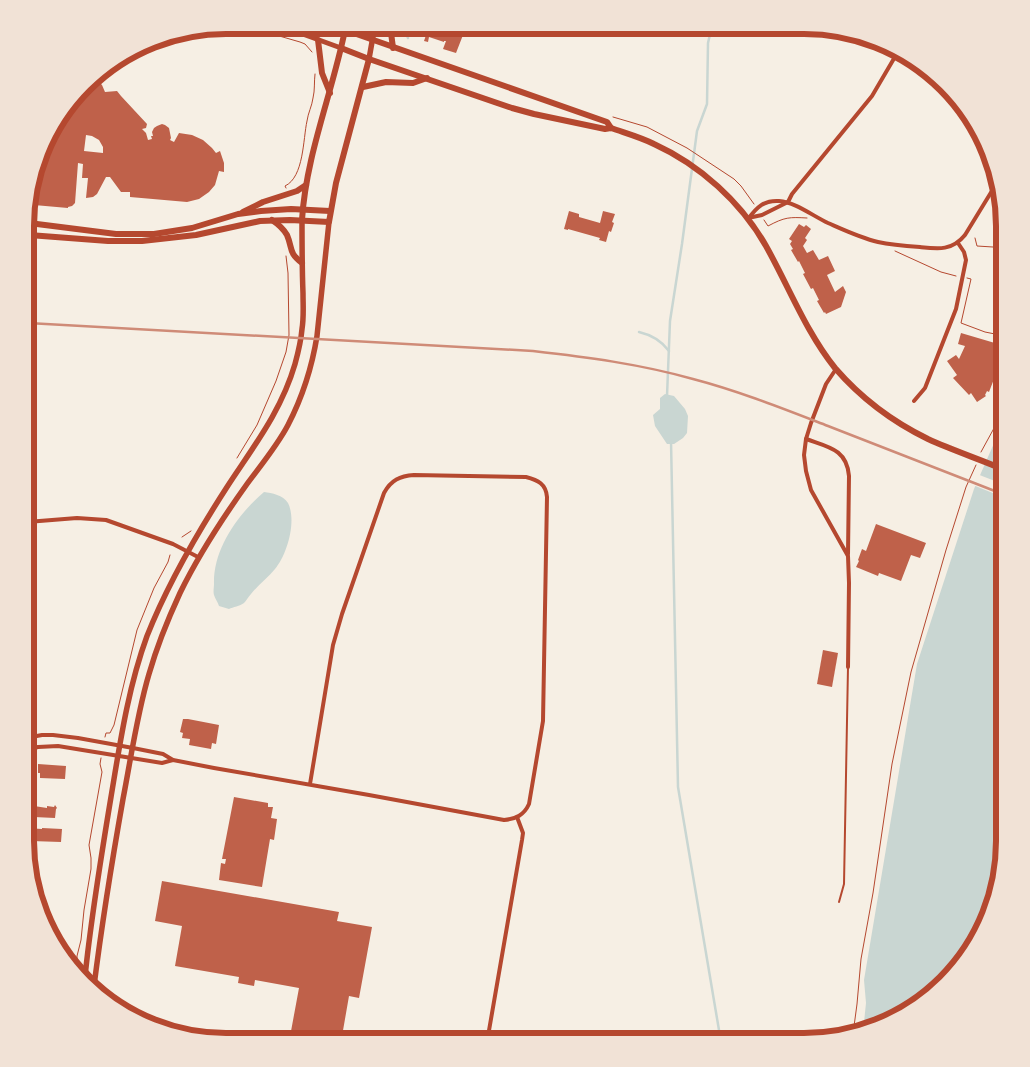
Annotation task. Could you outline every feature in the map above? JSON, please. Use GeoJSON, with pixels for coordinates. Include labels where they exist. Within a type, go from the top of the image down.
{"type":"FeatureCollection","features":[{"type":"Feature","properties":{"kind":"highway"},"geometry":{"type":"LineString","coordinates":[[302,220],[306,185],[315,143],[330,93],[344,34]]}},
{"type":"Feature","properties":{"kind":"highway"},"geometry":{"type":"LineString","coordinates":[[359,34],[393,48],[607,122],[611,128]]}},
{"type":"Feature","properties":{"kind":"highway"},"geometry":{"type":"LineString","coordinates":[[391,34],[393,48]]}},
{"type":"Feature","properties":{"kind":"highway"},"geometry":{"type":"LineString","coordinates":[[318,40],[322,72],[330,93]]}},
{"type":"Feature","properties":{"kind":"highway"},"geometry":{"type":"LineString","coordinates":[[341,48],[512,108],[605,129],[611,128],[652,143],[686,161],[732,200],[748,219],[766,246],[820,346],[836,368],[858,391],[892,418],[920,435],[996,466]]}},
{"type":"Feature","properties":{"kind":"highway"},"geometry":{"type":"LineString","coordinates":[[34,235],[108,241],[142,241],[196,235],[249,222],[302,220],[329,222],[336,183],[369,59]]}},
{"type":"Feature","properties":{"kind":"highway"},"geometry":{"type":"LineString","coordinates":[[363,87],[386,82],[414,83],[427,78]]}},
{"type":"Feature","properties":{"kind":"highway"},"geometry":{"type":"LineString","coordinates":[[34,224],[116,234],[154,234],[192,228],[238,214],[263,202],[297,192],[306,185]]}},
{"type":"Feature","properties":{"kind":"highway"},"geometry":{"type":"LineString","coordinates":[[238,214],[274,210],[331,208]]}},
{"type":"Feature","properties":{"kind":"highway"},"geometry":{"type":"LineString","coordinates":[[272,220],[281,226],[286,233],[293,256],[302,263]]}},
{"type":"Feature","properties":{"kind":"main road"},"geometry":{"type":"LineString","coordinates":[[302,34],[341,48]]}},
{"type":"Feature","properties":{"kind":"main road"},"geometry":{"type":"LineString","coordinates":[[369,59],[374,34]]}},
{"type":"Feature","properties":{"kind":"main road"},"geometry":{"type":"LineString","coordinates":[[86,972],[92,916],[130,690],[162,602],[187,551],[271,422],[285,393],[295,364],[302,329],[302,220]]}},
{"type":"Feature","properties":{"kind":"main road"},"geometry":{"type":"LineString","coordinates":[[95,981],[107,890],[131,757],[156,650],[176,602],[198,558],[218,524],[282,435],[305,386],[317,336],[329,222]]}},
{"type":"Feature","properties":{"kind":"street"},"geometry":{"type":"LineString","coordinates":[[748,219],[762,215],[788,202],[792,194],[872,96],[895,57]]}},
{"type":"Feature","properties":{"kind":"street"},"geometry":{"type":"LineString","coordinates":[[748,219],[756,207],[771,201],[788,202],[827,222],[880,242],[935,248],[950,247],[958,243],[965,235],[993,189]]}},
{"type":"Feature","properties":{"kind":"street"},"geometry":{"type":"LineString","coordinates":[[914,401],[926,388],[956,309],[966,260],[964,252],[958,243]]}},
{"type":"Feature","properties":{"kind":"street"},"geometry":{"type":"LineString","coordinates":[[836,368],[826,384],[811,423],[806,439],[805,463],[811,490],[848,556]]}},
{"type":"Feature","properties":{"kind":"street"},"geometry":{"type":"LineString","coordinates":[[806,439],[840,452],[846,461],[849,476],[848,667]]}},
{"type":"Feature","properties":{"kind":"street"},"geometry":{"type":"LineString","coordinates":[[34,736],[65,736],[120,745],[163,754],[173,760],[504,820],[517,817],[527,810],[529,804],[543,721],[547,497],[544,485],[533,478],[526,477],[414,475],[398,478],[387,487],[342,614],[333,645],[310,784]]}},
{"type":"Feature","properties":{"kind":"street"},"geometry":{"type":"LineString","coordinates":[[34,521],[77,518],[106,520],[173,544],[198,558]]}},
{"type":"Feature","properties":{"kind":"street"},"geometry":{"type":"LineString","coordinates":[[34,748],[58,746],[162,763],[173,760]]}},
{"type":"Feature","properties":{"kind":"street"},"geometry":{"type":"LineString","coordinates":[[488,1033],[523,833],[517,817]]}},
{"type":"Feature","properties":{"kind":"lane"},"geometry":{"type":"LineString","coordinates":[[839,902],[844,884],[848,667]]}},
{"type":"Feature","properties":{"kind":"path"},"geometry":{"type":"LineString","coordinates":[[272,34],[305,44],[314,56]]}},
{"type":"Feature","properties":{"kind":"path"},"geometry":{"type":"LineString","coordinates":[[286,186],[290,184],[296,175],[304,148],[307,119],[313,98],[315,72]]}},
{"type":"Feature","properties":{"kind":"path"},"geometry":{"type":"LineString","coordinates":[[690,150],[734,180],[752,200]]}},
{"type":"Feature","properties":{"kind":"path"},"geometry":{"type":"LineString","coordinates":[[975,238],[977,246],[996,248]]}},
{"type":"Feature","properties":{"kind":"path"},"geometry":{"type":"LineString","coordinates":[[236,460],[257,425],[286,352],[289,335],[288,273],[285,253]]}},
{"type":"Feature","properties":{"kind":"path"},"geometry":{"type":"LineString","coordinates":[[971,279],[962,323],[996,334]]}},
{"type":"Feature","properties":{"kind":"path"},"geometry":{"type":"LineString","coordinates":[[980,454],[996,425]]}},
{"type":"Feature","properties":{"kind":"path"},"geometry":{"type":"LineString","coordinates":[[854,1027],[861,959],[892,764],[911,672],[946,550],[966,487],[977,462]]}},
{"type":"Feature","properties":{"kind":"path"},"geometry":{"type":"LineString","coordinates":[[182,537],[194,528]]}},
{"type":"Feature","properties":{"kind":"path"},"geometry":{"type":"LineString","coordinates":[[77,962],[91,869],[90,845],[102,772],[100,764]]}},
{"type":"Feature","properties":{"kind":"shaded area"},"geometry":{"type":"Polygon","coordinates":[[[665,394],[674,396],[685,409],[688,416],[687,433],[674,444],[667,444],[655,426],[653,415],[660,409],[660,398],[665,394]]]}},
{"type":"Feature","properties":{"kind":"shaded area"},"geometry":{"type":"Polygon","coordinates":[[[996,439],[996,853],[993,878],[986,903],[976,926],[964,948],[948,968],[911,1001],[864,1024],[866,1003],[864,980],[917,664],[974,489],[996,439]]]}},
{"type":"Feature","properties":{"kind":"shaded area"},"geometry":{"type":"Polygon","coordinates":[[[264,492],[280,496],[286,500],[291,510],[291,528],[287,547],[275,569],[244,603],[229,609],[219,606],[214,596],[215,571],[223,545],[236,522],[264,492]]]}},
{"type":"Feature","properties":{"kind":"pier"},"geometry":{"type":"Polygon","coordinates":[[[977,474],[996,481],[996,494],[973,485],[977,474]]]}},
{"type":"Feature","properties":{"kind":"building"},"geometry":{"type":"Polygon","coordinates":[[[426,34],[463,35],[456,53],[443,49],[446,41],[429,37],[428,42],[424,41],[426,34]]]}},
{"type":"Feature","properties":{"kind":"building"},"geometry":{"type":"Polygon","coordinates":[[[99,82],[105,92],[117,91],[147,124],[146,128],[142,129],[146,133],[148,140],[152,139],[151,136],[153,136],[154,128],[162,124],[169,128],[170,140],[174,142],[179,133],[192,135],[203,140],[216,153],[220,151],[224,163],[224,172],[219,171],[215,185],[209,192],[199,199],[187,202],[130,197],[130,192],[121,192],[110,177],[106,177],[97,194],[86,198],[88,178],[82,178],[83,164],[78,163],[75,203],[68,208],[35,205],[40,176],[48,153],[66,119],[99,82]],[[86,135],[84,151],[103,153],[103,147],[99,140],[86,135]]]}},
{"type":"Feature","properties":{"kind":"building"},"geometry":{"type":"Polygon","coordinates":[[[569,211],[579,214],[579,217],[600,223],[603,211],[615,214],[612,222],[614,223],[611,232],[609,231],[606,242],[599,240],[600,238],[564,229],[569,211]]]}},
{"type":"Feature","properties":{"kind":"building"},"geometry":{"type":"Polygon","coordinates":[[[799,224],[804,227],[806,225],[811,229],[805,238],[807,240],[803,246],[807,253],[813,250],[819,260],[828,256],[835,271],[827,275],[835,292],[843,286],[846,292],[841,307],[826,314],[817,301],[819,300],[813,288],[811,289],[803,274],[805,273],[799,261],[791,250],[793,249],[790,244],[792,241],[789,239],[799,224]]]}},
{"type":"Feature","properties":{"kind":"building"},"geometry":{"type":"Polygon","coordinates":[[[961,333],[996,343],[996,374],[989,392],[987,391],[986,396],[977,402],[971,393],[969,395],[953,378],[957,375],[947,361],[956,355],[959,359],[965,346],[958,344],[961,333]]]}},
{"type":"Feature","properties":{"kind":"building"},"geometry":{"type":"Polygon","coordinates":[[[876,524],[926,543],[920,558],[911,555],[901,581],[879,573],[878,576],[856,567],[862,549],[866,551],[876,524]]]}},
{"type":"Feature","properties":{"kind":"building"},"geometry":{"type":"Polygon","coordinates":[[[823,650],[838,653],[832,687],[817,684],[823,650]]]}},
{"type":"Feature","properties":{"kind":"building"},"geometry":{"type":"Polygon","coordinates":[[[183,719],[219,725],[216,744],[212,743],[211,749],[189,745],[190,739],[182,738],[183,733],[180,732],[183,719]]]}},
{"type":"Feature","properties":{"kind":"building"},"geometry":{"type":"Polygon","coordinates":[[[38,764],[66,766],[65,779],[40,778],[38,764]]]}},
{"type":"Feature","properties":{"kind":"building"},"geometry":{"type":"Polygon","coordinates":[[[234,797],[268,803],[268,807],[273,807],[271,818],[277,819],[274,840],[270,839],[262,887],[219,880],[221,863],[225,864],[226,859],[222,859],[234,797]]]}},
{"type":"Feature","properties":{"kind":"building"},"geometry":{"type":"Polygon","coordinates":[[[55,805],[57,808],[55,818],[34,817],[34,806],[47,808],[47,806],[54,807],[55,805]]]}},
{"type":"Feature","properties":{"kind":"building"},"geometry":{"type":"Polygon","coordinates":[[[34,828],[62,829],[61,842],[34,841],[34,828]]]}},
{"type":"Feature","properties":{"kind":"building"},"geometry":{"type":"Polygon","coordinates":[[[162,881],[339,912],[337,921],[372,927],[359,998],[349,996],[343,1033],[291,1033],[299,988],[255,980],[254,986],[238,983],[239,977],[175,966],[182,926],[155,921],[162,881]]]}},
{"type":"Feature","properties":{"kind":"waterway"},"geometry":{"type":"LineString","coordinates":[[406,34],[408,38]]}},
{"type":"Feature","properties":{"kind":"waterway"},"geometry":{"type":"LineString","coordinates":[[667,396],[670,321],[697,131],[707,104],[708,43],[710,34]]}},
{"type":"Feature","properties":{"kind":"waterway"},"geometry":{"type":"LineString","coordinates":[[639,332],[656,338],[669,351]]}},
{"type":"Feature","properties":{"kind":"waterway"},"geometry":{"type":"LineString","coordinates":[[671,441],[678,787],[719,1033]]}},
{"type":"Feature","properties":{"kind":"railway"},"geometry":{"type":"LineString","coordinates":[[34,323],[533,351],[633,365],[693,379],[744,395],[996,491]]}}]}
